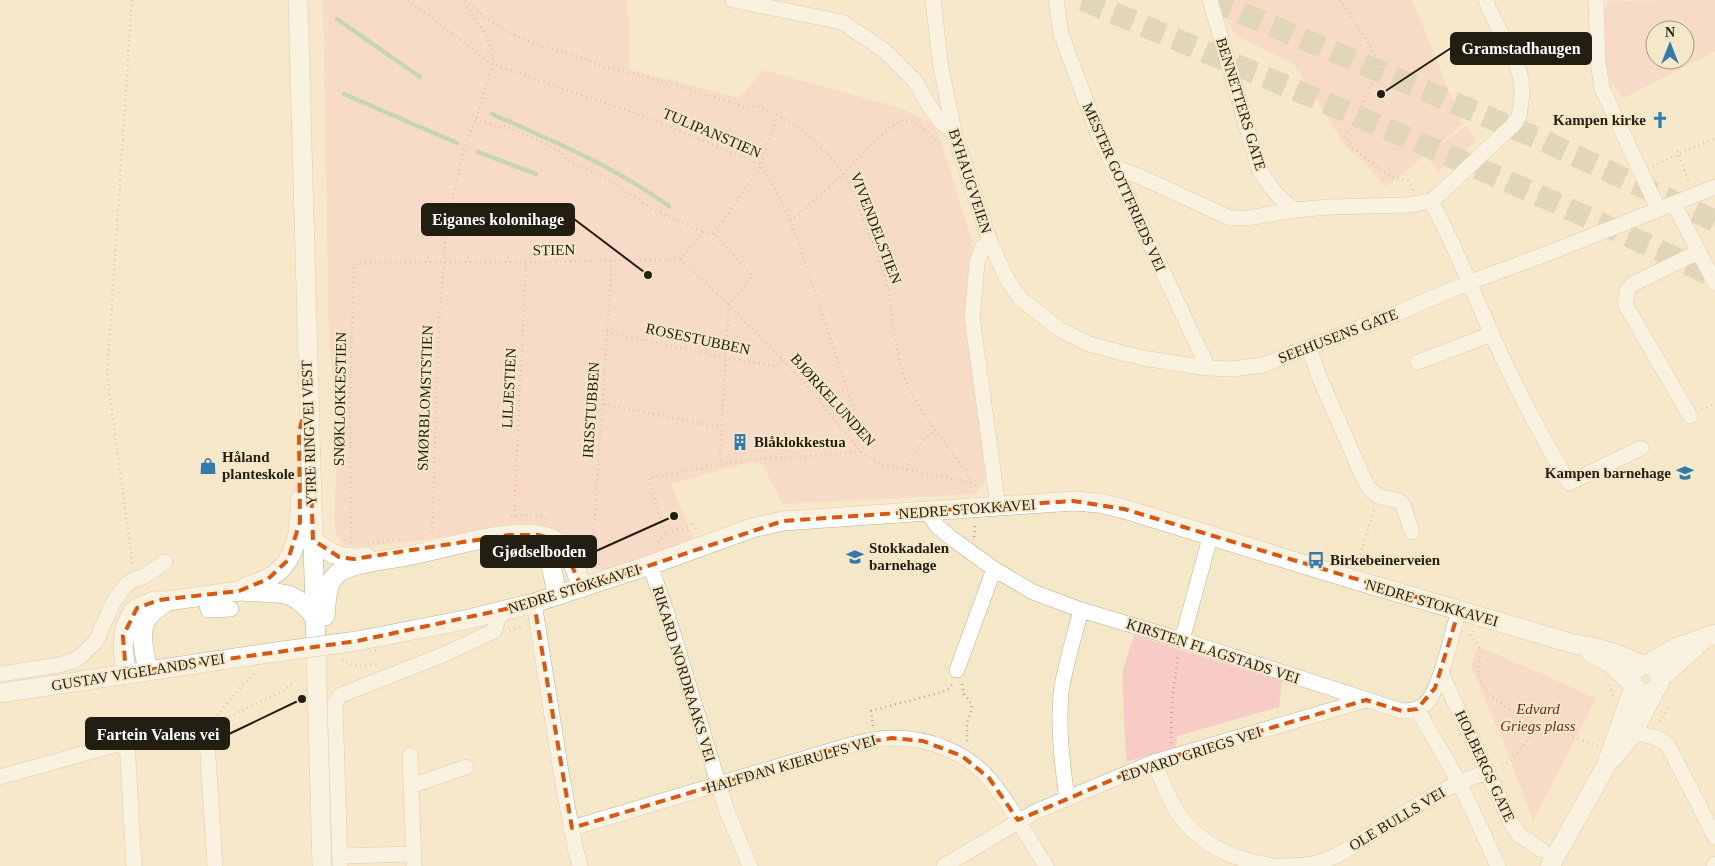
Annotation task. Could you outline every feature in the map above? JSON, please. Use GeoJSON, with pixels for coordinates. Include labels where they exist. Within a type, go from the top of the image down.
{"type":"FeatureCollection","features":[{"type":"Feature","properties":{"kind":"main road","name":"YTRE RINGVEI VEST"},"geometry":{"type":"LineString","coordinates":[[298,0],[322,866]]}},
{"type":"Feature","properties":{"kind":"main road"},"geometry":{"type":"LineString","coordinates":[[239,591],[268,579],[280,569],[294,549],[300,522],[299,431],[308,402]]}},
{"type":"Feature","properties":{"kind":"main road","name":"NEDRE STOKKAVEI"},"geometry":{"type":"LineString","coordinates":[[276,652],[357,641],[501,612],[582,588],[752,528],[782,521],[1073,501],[1099,503],[1574,644],[1608,650],[1645,664]]}},
{"type":"Feature","properties":{"kind":"main road"},"geometry":{"type":"LineString","coordinates":[[313,540],[324,550],[339,557],[354,559],[410,549],[528,534],[550,538],[559,544],[571,560],[582,588]]}},
{"type":"Feature","properties":{"kind":"main road"},"geometry":{"type":"LineString","coordinates":[[528,534],[543,546],[548,556],[557,595]]}},
{"type":"Feature","properties":{"kind":"main road"},"geometry":{"type":"LineString","coordinates":[[316,664],[323,637],[328,589],[332,579],[340,572],[358,565],[410,556],[457,544]]}},
{"type":"Feature","properties":{"kind":"main road"},"geometry":{"type":"LineString","coordinates":[[126,673],[123,636],[128,619],[137,608],[144,604],[159,600],[239,591],[277,593],[289,595],[305,605],[315,619]]}},
{"type":"Feature","properties":{"kind":"main road"},"geometry":{"type":"LineString","coordinates":[[148,670],[143,638],[144,624],[152,613],[166,600]]}},
{"type":"Feature","properties":{"kind":"main road"},"geometry":{"type":"LineString","coordinates":[[1606,766],[1633,685],[1633,673],[1637,667],[1675,648],[1710,637]]}},
{"type":"Feature","properties":{"kind":"main road"},"geometry":{"type":"LineString","coordinates":[[1633,685],[1641,692],[1651,692],[1710,637]]}},
{"type":"Feature","properties":{"kind":"main road","name":"NEDRE STOKKAVEI"},"geometry":{"type":"LineString","coordinates":[[1574,644],[1610,663],[1633,685]]}},
{"type":"Feature","properties":{"kind":"main road","name":"GUSTAV VIGELANDS VEI"},"geometry":{"type":"LineString","coordinates":[[0,694],[126,673],[276,652]]}},
{"type":"Feature","properties":{"kind":"main road"},"geometry":{"type":"LineString","coordinates":[[1546,858],[1606,766],[1633,732],[1658,684],[1657,669],[1645,664]]}},
{"type":"Feature","properties":{"kind":"street"},"geometry":{"type":"LineString","coordinates":[[733,0],[842,22],[885,51],[915,81],[942,124],[954,132]]}},
{"type":"Feature","properties":{"kind":"street","name":"BYHAUGVEIEN"},"geometry":{"type":"LineString","coordinates":[[933,0],[941,68],[954,132],[990,242],[982,248],[977,263],[972,317],[998,506]]}},
{"type":"Feature","properties":{"kind":"street","name":"MESTER GOTTFRIEDS VEI"},"geometry":{"type":"LineString","coordinates":[[1056,0],[1061,34],[1097,132],[1208,368]]}},
{"type":"Feature","properties":{"kind":"street","name":"BENNETTERS GATE"},"geometry":{"type":"LineString","coordinates":[[1210,0],[1259,169],[1272,190],[1282,201],[1296,210]]}},
{"type":"Feature","properties":{"kind":"street"},"geometry":{"type":"LineString","coordinates":[[1112,166],[1141,177],[1230,218],[1248,218],[1296,210],[1338,206],[1408,205],[1431,201],[1515,124],[1519,116],[1522,95],[1519,72],[1486,0]]}},
{"type":"Feature","properties":{"kind":"street"},"geometry":{"type":"LineString","coordinates":[[1596,0],[1598,62],[1602,88],[1658,209]]}},
{"type":"Feature","properties":{"kind":"street","name":"SEEHUSENS GATE"},"geometry":{"type":"LineString","coordinates":[[990,242],[1008,281],[1021,299],[1059,329],[1088,344],[1149,360],[1208,368],[1232,369],[1263,365],[1309,348],[1470,282],[1549,253],[1715,187]]}},
{"type":"Feature","properties":{"kind":"street"},"geometry":{"type":"LineString","coordinates":[[1431,201],[1538,430],[1570,483],[1641,448]]}},
{"type":"Feature","properties":{"kind":"street"},"geometry":{"type":"LineString","coordinates":[[1674,204],[1698,254],[1715,283]]}},
{"type":"Feature","properties":{"kind":"street"},"geometry":{"type":"LineString","coordinates":[[1690,416],[1625,304],[1628,289],[1633,284],[1690,256],[1698,254]]}},
{"type":"Feature","properties":{"kind":"street"},"geometry":{"type":"LineString","coordinates":[[1418,362],[1492,334]]}},
{"type":"Feature","properties":{"kind":"street"},"geometry":{"type":"LineString","coordinates":[[1309,348],[1320,379],[1362,477],[1368,487],[1378,496],[1401,503],[1412,532]]}},
{"type":"Feature","properties":{"kind":"street","name":"KIRSTEN FLAGSTADS VEI"},"geometry":{"type":"LineString","coordinates":[[927,511],[937,526],[950,537],[994,568],[1034,592],[1081,610],[1182,640],[1402,711],[1417,709]]}},
{"type":"Feature","properties":{"kind":"street"},"geometry":{"type":"LineString","coordinates":[[1182,640],[1208,545]]}},
{"type":"Feature","properties":{"kind":"street","name":"GUSTAV VIGELANDS VEI"},"geometry":{"type":"LineString","coordinates":[[0,674],[59,665],[73,661],[82,655],[96,641],[120,592],[126,584],[134,579],[143,578],[165,562]]}},
{"type":"Feature","properties":{"kind":"street","name":"RIKARD NORDRAAKS VEI"},"geometry":{"type":"LineString","coordinates":[[650,565],[674,634],[726,809],[750,866]]}},
{"type":"Feature","properties":{"kind":"street"},"geometry":{"type":"LineString","coordinates":[[957,670],[994,568]]}},
{"type":"Feature","properties":{"kind":"street"},"geometry":{"type":"LineString","coordinates":[[205,595],[208,610],[231,609]]}},
{"type":"Feature","properties":{"kind":"street"},"geometry":{"type":"LineString","coordinates":[[534,603],[562,778],[580,866]]}},
{"type":"Feature","properties":{"kind":"street"},"geometry":{"type":"LineString","coordinates":[[1067,798],[1060,730],[1062,693],[1067,663],[1081,610]]}},
{"type":"Feature","properties":{"kind":"street"},"geometry":{"type":"LineString","coordinates":[[1417,709],[1431,698],[1441,673],[1459,610]]}},
{"type":"Feature","properties":{"kind":"street"},"geometry":{"type":"LineString","coordinates":[[410,755],[413,860],[340,861],[335,703],[341,695],[445,654],[494,631],[501,612]]}},
{"type":"Feature","properties":{"kind":"street","name":"HOLBERGS GATE"},"geometry":{"type":"LineString","coordinates":[[1441,673],[1510,822],[1519,835],[1546,858]]}},
{"type":"Feature","properties":{"kind":"street","name":"EDVARD GRIEGS VEI"},"geometry":{"type":"LineString","coordinates":[[944,866],[1018,820],[1154,762],[1366,700]]}},
{"type":"Feature","properties":{"kind":"street","name":"HOLBERGS GATE"},"geometry":{"type":"LineString","coordinates":[[1417,709],[1459,782],[1498,866]]}},
{"type":"Feature","properties":{"kind":"street"},"geometry":{"type":"LineString","coordinates":[[0,776],[157,733],[206,725],[215,866]]}},
{"type":"Feature","properties":{"kind":"street"},"geometry":{"type":"LineString","coordinates":[[1633,732],[1657,732],[1669,747],[1715,837]]}},
{"type":"Feature","properties":{"kind":"street","name":"HALFDAN KJERULFS VEI"},"geometry":{"type":"LineString","coordinates":[[572,828],[608,819],[850,745],[874,740],[908,738],[942,746],[962,756],[989,778],[1018,820],[1046,866]]}},
{"type":"Feature","properties":{"kind":"street"},"geometry":{"type":"LineString","coordinates":[[127,742],[134,866]]}},
{"type":"Feature","properties":{"kind":"street","name":"OLE BULLS VEI"},"geometry":{"type":"LineString","coordinates":[[1154,762],[1174,806],[1185,822],[1202,838],[1218,850],[1255,863],[1276,866],[1302,865],[1326,860],[1459,782],[1488,772]]}},
{"type":"Feature","properties":{"kind":"street"},"geometry":{"type":"LineString","coordinates":[[410,786],[466,768]]}},
{"type":"Feature","properties":{"kind":"path"},"geometry":{"type":"LineString","coordinates":[[132,0],[107,376],[134,579]]}},
{"type":"Feature","properties":{"kind":"path","name":"TULIPANSTIEN"},"geometry":{"type":"LineString","coordinates":[[408,0],[492,64],[641,114],[761,165],[790,220],[864,441],[864,447],[861,452]]}},
{"type":"Feature","properties":{"kind":"path"},"geometry":{"type":"LineString","coordinates":[[444,262],[447,222],[465,146],[476,118],[492,64],[492,50],[487,38],[465,4],[465,0]]}},
{"type":"Feature","properties":{"kind":"path","name":"VIVENDELSTIEN"},"geometry":{"type":"LineString","coordinates":[[465,0],[509,33],[532,43],[580,57],[604,67],[641,75],[745,107],[759,107],[778,116],[814,141],[844,173],[849,182],[880,262],[889,291],[894,334],[909,388],[927,419],[962,466],[972,484]]}},
{"type":"Feature","properties":{"kind":"path"},"geometry":{"type":"LineString","coordinates":[[1340,0],[1370,46],[1378,65],[1372,86],[1344,137],[1352,148],[1389,176],[1408,181],[1414,194],[1431,201]]}},
{"type":"Feature","properties":{"kind":"path"},"geometry":{"type":"LineString","coordinates":[[714,234],[761,165],[778,116]]}},
{"type":"Feature","properties":{"kind":"path"},"geometry":{"type":"LineString","coordinates":[[476,118],[496,127],[504,126],[545,143],[562,153],[570,163],[603,176],[651,208],[703,232],[714,234],[752,276],[730,305],[721,428],[720,450],[722,464]]}},
{"type":"Feature","properties":{"kind":"path"},"geometry":{"type":"LineString","coordinates":[[790,220],[797,216],[876,141],[900,121],[909,120],[931,135],[939,144],[942,144]]}},
{"type":"Feature","properties":{"kind":"path"},"geometry":{"type":"LineString","coordinates":[[1641,171],[1715,138]]}},
{"type":"Feature","properties":{"kind":"path"},"geometry":{"type":"LineString","coordinates":[[1678,153],[1695,195]]}},
{"type":"Feature","properties":{"kind":"path"},"geometry":{"type":"LineString","coordinates":[[680,259],[703,232]]}},
{"type":"Feature","properties":{"kind":"path","name":"STIEN"},"geometry":{"type":"LineString","coordinates":[[359,262],[526,262],[680,259]]}},
{"type":"Feature","properties":{"kind":"path","name":"BJØRKELUNDEN"},"geometry":{"type":"LineString","coordinates":[[680,259],[730,305],[819,399],[861,452],[883,465],[981,487],[998,506]]}},
{"type":"Feature","properties":{"kind":"path","name":"IRISSTUBBEN"},"geometry":{"type":"LineString","coordinates":[[592,560],[604,404],[612,260]]}},
{"type":"Feature","properties":{"kind":"path","name":"SNØKLOKKESTIEN"},"geometry":{"type":"LineString","coordinates":[[350,540],[353,267],[354,264],[359,262]]}},
{"type":"Feature","properties":{"kind":"path","name":"SMØRBLOMSTSTIEN"},"geometry":{"type":"LineString","coordinates":[[432,535],[439,323],[444,262]]}},
{"type":"Feature","properties":{"kind":"path","name":"LILJESTIEN"},"geometry":{"type":"LineString","coordinates":[[514,516],[526,262]]}},
{"type":"Feature","properties":{"kind":"path","name":"ROSESTUBBEN"},"geometry":{"type":"LineString","coordinates":[[607,332],[726,358],[776,366],[782,360]]}},
{"type":"Feature","properties":{"kind":"path"},"geometry":{"type":"LineString","coordinates":[[819,399],[847,389]]}},
{"type":"Feature","properties":{"kind":"path"},"geometry":{"type":"LineString","coordinates":[[604,404],[721,428]]}},
{"type":"Feature","properties":{"kind":"path"},"geometry":{"type":"LineString","coordinates":[[906,470],[921,441],[936,431]]}},
{"type":"Feature","properties":{"kind":"path"},"geometry":{"type":"LineString","coordinates":[[702,545],[693,522],[689,527],[665,534],[649,478],[751,459],[861,452]]}},
{"type":"Feature","properties":{"kind":"path"},"geometry":{"type":"LineString","coordinates":[[1352,579],[1378,496]]}},
{"type":"Feature","properties":{"kind":"path"},"geometry":{"type":"LineString","coordinates":[[1477,628],[1470,635],[1481,650],[1478,671],[1487,690],[1513,713],[1540,726],[1564,732],[1601,747]]}},
{"type":"Feature","properties":{"kind":"path"},"geometry":{"type":"LineString","coordinates":[[1172,757],[1172,702],[1182,640]]}},
{"type":"Feature","properties":{"kind":"path"},"geometry":{"type":"LineString","coordinates":[[206,725],[258,670]]}},
{"type":"Feature","properties":{"kind":"path"},"geometry":{"type":"LineString","coordinates":[[206,725],[228,718],[258,704],[283,691],[295,681]]}},
{"type":"Feature","properties":{"kind":"path"},"geometry":{"type":"LineString","coordinates":[[874,740],[871,711],[942,692],[948,689],[954,681],[963,684],[964,694],[972,705],[967,723],[968,742],[962,756]]}},
{"type":"Feature","properties":{"kind":"path"},"geometry":{"type":"LineString","coordinates":[[1657,732],[1670,706]]}},
{"type":"Feature","properties":{"kind":"path"},"geometry":{"type":"LineString","coordinates":[[1510,761],[1540,726]]}},
{"type":"Feature","properties":{"kind":"highlighted area"},"geometry":{"type":"Polygon","coordinates":[[[308,402],[313,540],[339,557],[354,559],[509,535],[538,535],[550,538],[566,553],[582,588],[783,521],[1073,501],[1124,509],[1459,610],[1435,688],[1417,709],[1402,711],[1366,700],[1154,762],[1018,820],[989,778],[962,756],[923,741],[892,738],[850,745],[572,828],[534,603],[357,641],[126,673],[123,636],[137,608],[159,600],[239,591],[268,579],[288,560],[300,522],[299,431],[308,402]]]}},
{"type":"Feature","properties":{"kind":"green space"},"geometry":{"type":"Polygon","coordinates":[[[323,0],[626,0],[630,32],[629,69],[739,98],[764,70],[903,109],[933,123],[942,144],[973,245],[965,305],[986,479],[975,494],[783,504],[762,464],[750,462],[671,484],[692,535],[691,542],[616,568],[605,570],[588,565],[553,531],[534,524],[502,526],[448,536],[357,547],[345,545],[336,535],[334,519],[338,440],[329,338],[323,0]]]}},
{"type":"Feature","properties":{"kind":"green space"},"geometry":{"type":"Polygon","coordinates":[[[1216,0],[1412,0],[1463,124],[1386,187],[1364,162],[1346,147],[1293,63],[1235,35],[1216,0]]]}},
{"type":"Feature","properties":{"kind":"green space"},"geometry":{"type":"Polygon","coordinates":[[[1715,0],[1715,51],[1695,61],[1695,20],[1645,20],[1645,70],[1678,70],[1624,98],[1605,75],[1602,13],[1610,1],[1715,0]]]}},
{"type":"Feature","properties":{"kind":"green space"},"geometry":{"type":"Polygon","coordinates":[[[1466,126],[1477,140],[1438,171],[1426,155],[1466,126]]]}},
{"type":"Feature","properties":{"kind":"green space"},"geometry":{"type":"Polygon","coordinates":[[[1134,635],[1282,681],[1279,707],[1177,736],[1176,747],[1126,762],[1122,673],[1134,635]]]}},
{"type":"Feature","properties":{"kind":"green space","name":"Edvard Griegs plass"},"geometry":{"type":"Polygon","coordinates":[[[1478,646],[1596,698],[1533,821],[1511,761],[1471,666],[1478,646]]]}},
{"type":"Feature","properties":{"kind":"waterway"},"geometry":{"type":"LineString","coordinates":[[337,19],[420,77]]}},
{"type":"Feature","properties":{"kind":"waterway"},"geometry":{"type":"LineString","coordinates":[[344,94],[457,143]]}},
{"type":"Feature","properties":{"kind":"waterway"},"geometry":{"type":"LineString","coordinates":[[492,114],[605,166],[669,206]]}},
{"type":"Feature","properties":{"kind":"waterway"},"geometry":{"type":"LineString","coordinates":[[478,152],[536,174]]}},
{"type":"Feature","properties":{"kind":"tunnel"},"geometry":{"type":"LineString","coordinates":[[1083,0],[1480,169],[1715,277]]}},
{"type":"Feature","properties":{"kind":"tunnel"},"geometry":{"type":"LineString","coordinates":[[1211,0],[1542,140],[1715,221]]}},
{"type":"Feature","properties":{"kind":"place","name":"Gramstadhaugen"},"geometry":{"type":"Point","coordinates":[1381,94]}},
{"type":"Feature","properties":{"kind":"place","name":"Kampen kirke"},"geometry":{"type":"Point","coordinates":[1660,120]}},
{"type":"Feature","properties":{"kind":"place","name":"Eiganes kolonihage"},"geometry":{"type":"Point","coordinates":[648,275]}},
{"type":"Feature","properties":{"kind":"place","name":"Blåklokkestua"},"geometry":{"type":"Point","coordinates":[740,442]}},
{"type":"Feature","properties":{"kind":"place","name":"Håland planteskole"},"geometry":{"type":"Point","coordinates":[208,466]}},
{"type":"Feature","properties":{"kind":"place","name":"Kampen barnehage"},"geometry":{"type":"Point","coordinates":[1685,473]}},
{"type":"Feature","properties":{"kind":"place","name":"Gjødselboden"},"geometry":{"type":"Point","coordinates":[674,516]}},
{"type":"Feature","properties":{"kind":"place","name":"Stokkadalen barnehage"},"geometry":{"type":"Point","coordinates":[855,557]}},
{"type":"Feature","properties":{"kind":"place","name":"Birkebeinerveien"},"geometry":{"type":"Point","coordinates":[1316,560]}},
{"type":"Feature","properties":{"kind":"place","name":"Fartein Valens vei"},"geometry":{"type":"Point","coordinates":[302,699]}}]}
